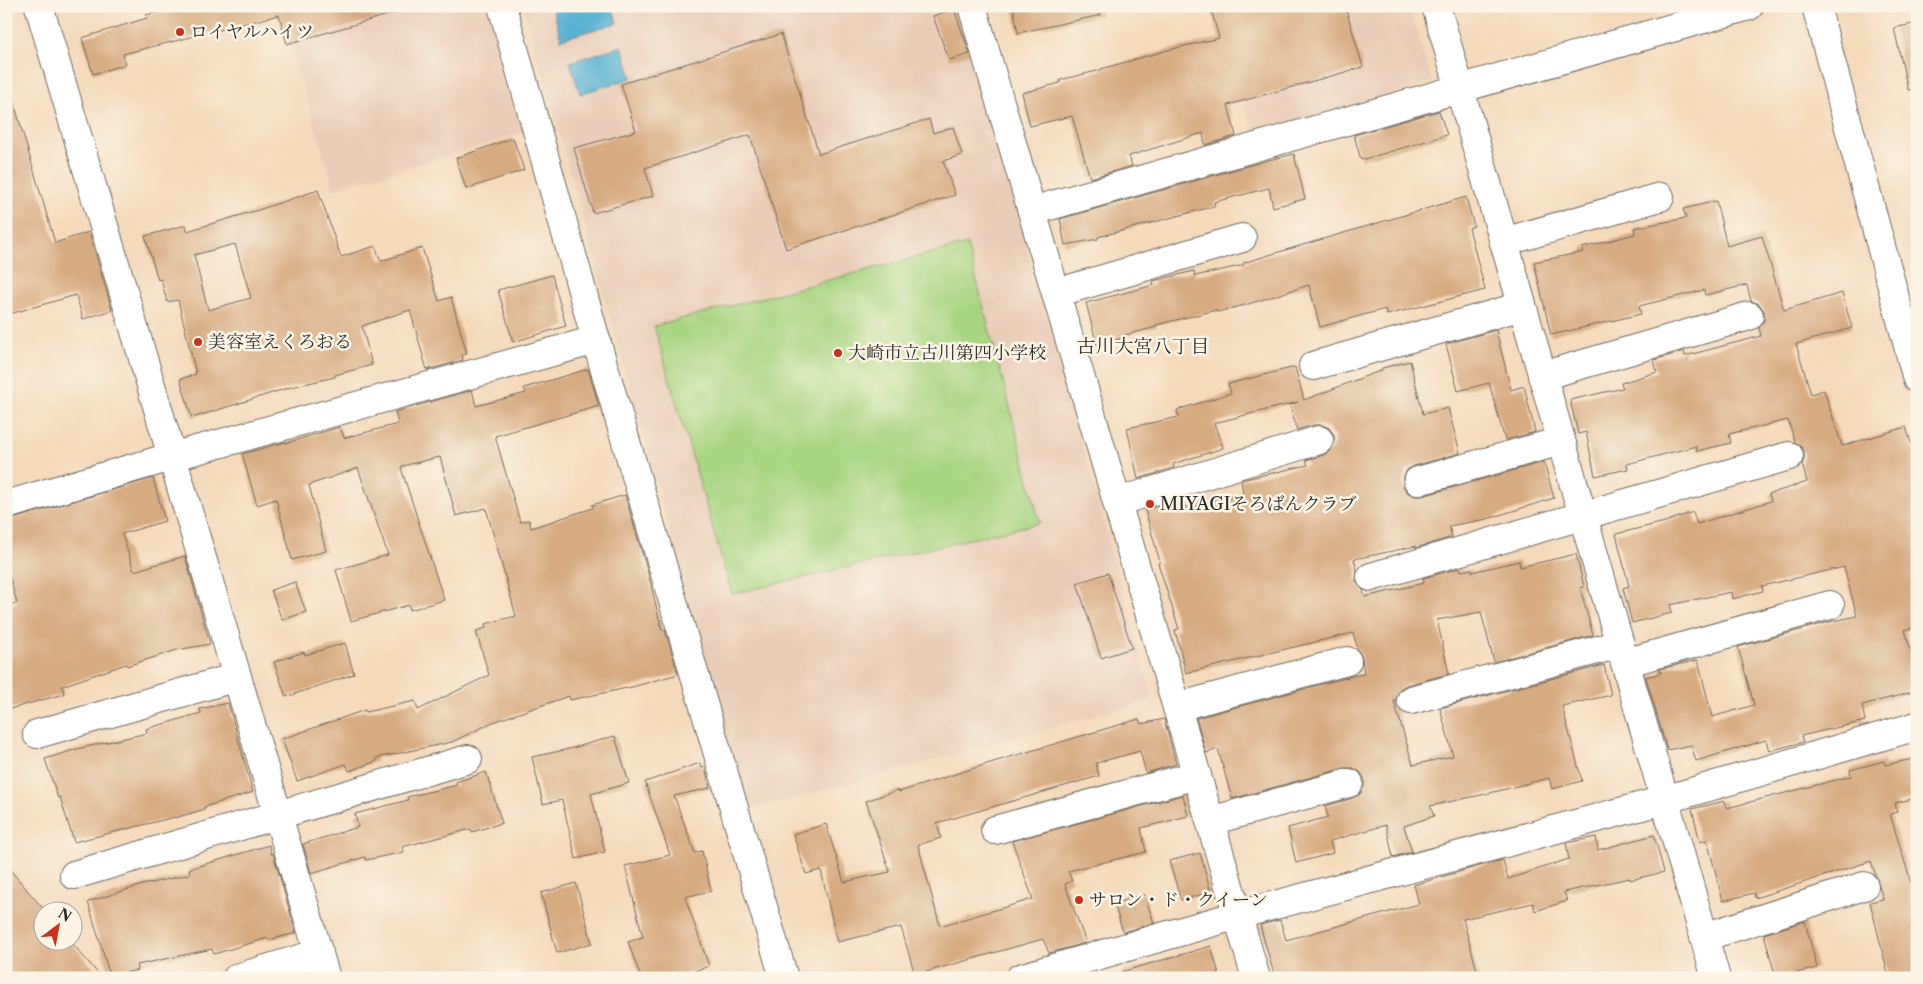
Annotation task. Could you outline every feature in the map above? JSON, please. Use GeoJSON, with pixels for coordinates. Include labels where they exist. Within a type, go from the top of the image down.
{"type":"FeatureCollection","features":[{"type":"Feature","properties":{"kind":"street"},"geometry":{"type":"LineString","coordinates":[[39,6],[322,966],[237,978]]}},
{"type":"Feature","properties":{"kind":"street"},"geometry":{"type":"LineString","coordinates":[[502,6],[596,340],[784,978]]}},
{"type":"Feature","properties":{"kind":"street"},"geometry":{"type":"LineString","coordinates":[[972,6],[1256,978]]}},
{"type":"Feature","properties":{"kind":"street"},"geometry":{"type":"LineString","coordinates":[[1436,6],[1716,978]]}},
{"type":"Feature","properties":{"kind":"street"},"geometry":{"type":"LineString","coordinates":[[1032,211],[1749,6]]}},
{"type":"Feature","properties":{"kind":"street"},"geometry":{"type":"LineString","coordinates":[[1816,6],[1917,379]]}},
{"type":"Feature","properties":{"kind":"street"},"geometry":{"type":"LineString","coordinates":[[1504,242],[1660,197]]}},
{"type":"Feature","properties":{"kind":"street"},"geometry":{"type":"LineString","coordinates":[[1056,293],[1242,238]]}},
{"type":"Feature","properties":{"kind":"street"},"geometry":{"type":"LineString","coordinates":[[1313,366],[1522,306]]}},
{"type":"Feature","properties":{"kind":"street"},"geometry":{"type":"LineString","coordinates":[[1542,376],[1749,316]]}},
{"type":"Feature","properties":{"kind":"street"},"geometry":{"type":"LineString","coordinates":[[6,505],[171,456],[596,340]]}},
{"type":"Feature","properties":{"kind":"street"},"geometry":{"type":"LineString","coordinates":[[1117,502],[1319,440]]}},
{"type":"Feature","properties":{"kind":"street"},"geometry":{"type":"LineString","coordinates":[[1418,481],[1561,441]]}},
{"type":"Feature","properties":{"kind":"street"},"geometry":{"type":"LineString","coordinates":[[1371,577],[1789,456]]}},
{"type":"Feature","properties":{"kind":"street"},"geometry":{"type":"LineString","coordinates":[[1411,700],[1830,605]]}},
{"type":"Feature","properties":{"kind":"street"},"geometry":{"type":"LineString","coordinates":[[1177,707],[1347,661]]}},
{"type":"Feature","properties":{"kind":"street"},"geometry":{"type":"LineString","coordinates":[[37,734],[237,677]]}},
{"type":"Feature","properties":{"kind":"street"},"geometry":{"type":"LineString","coordinates":[[1020,978],[1238,915],[1664,800],[1917,726]]}},
{"type":"Feature","properties":{"kind":"street"},"geometry":{"type":"LineString","coordinates":[[74,875],[468,759]]}},
{"type":"Feature","properties":{"kind":"street"},"geometry":{"type":"LineString","coordinates":[[995,830],[1197,775]]}},
{"type":"Feature","properties":{"kind":"street"},"geometry":{"type":"LineString","coordinates":[[1210,821],[1350,783]]}},
{"type":"Feature","properties":{"kind":"street"},"geometry":{"type":"LineString","coordinates":[[1704,937],[1864,886]]}},
{"type":"Feature","properties":{"kind":"shaded area"},"geometry":{"type":"Polygon","coordinates":[[[279,6],[488,6],[527,132],[334,189],[279,6]]]}},
{"type":"Feature","properties":{"kind":"shaded area","name":"大崎市立古川第四小学校"},"geometry":{"type":"Polygon","coordinates":[[[524,6],[960,6],[1153,700],[747,811],[524,6]]]}},
{"type":"Feature","properties":{"kind":"shaded area"},"geometry":{"type":"Polygon","coordinates":[[[1213,6],[1409,6],[1432,82],[1254,137],[1213,6]]]}},
{"type":"Feature","properties":{"kind":"green space"},"geometry":{"type":"Polygon","coordinates":[[[967,244],[1040,523],[732,594],[654,326],[967,244]]]}},
{"type":"Feature","properties":{"kind":"water"},"geometry":{"type":"Polygon","coordinates":[[[552,6],[612,6],[617,23],[561,39],[552,6]]]}},
{"type":"Feature","properties":{"kind":"water"},"geometry":{"type":"Polygon","coordinates":[[[622,46],[632,78],[580,94],[570,62],[622,46]]]}},
{"type":"Feature","properties":{"kind":"building"},"geometry":{"type":"Polygon","coordinates":[[[181,6],[397,6],[398,12],[287,44],[279,15],[123,54],[126,64],[93,74],[82,38],[147,18],[146,15],[181,6]]]}},
{"type":"Feature","properties":{"kind":"building"},"geometry":{"type":"Polygon","coordinates":[[[1013,6],[1100,6],[1101,15],[1018,33],[1013,6]]]}},
{"type":"Feature","properties":{"kind":"building"},"geometry":{"type":"Polygon","coordinates":[[[1210,6],[1345,6],[1363,67],[1228,105],[1236,136],[1205,145],[1203,133],[1129,156],[1132,166],[1090,178],[1072,116],[1030,126],[1022,93],[1060,83],[1060,80],[1219,38],[1210,6]]]}},
{"type":"Feature","properties":{"kind":"building"},"geometry":{"type":"Polygon","coordinates":[[[954,9],[970,54],[949,60],[933,16],[954,9]]]}},
{"type":"Feature","properties":{"kind":"building"},"geometry":{"type":"Polygon","coordinates":[[[1917,23],[1917,89],[1908,90],[1894,28],[1917,23]]]}},
{"type":"Feature","properties":{"kind":"building"},"geometry":{"type":"Polygon","coordinates":[[[781,34],[819,154],[929,119],[933,133],[953,127],[962,155],[943,161],[955,195],[786,249],[750,135],[645,168],[653,196],[593,213],[574,148],[636,131],[621,84],[781,34]]]}},
{"type":"Feature","properties":{"kind":"building"},"geometry":{"type":"Polygon","coordinates":[[[6,96],[12,96],[55,243],[89,232],[112,310],[83,319],[76,295],[6,315],[6,96]]]}},
{"type":"Feature","properties":{"kind":"building"},"geometry":{"type":"Polygon","coordinates":[[[1439,111],[1447,135],[1361,160],[1354,135],[1439,111]]]}},
{"type":"Feature","properties":{"kind":"building"},"geometry":{"type":"Polygon","coordinates":[[[513,138],[524,170],[466,189],[456,158],[513,138]]]}},
{"type":"Feature","properties":{"kind":"building"},"geometry":{"type":"Polygon","coordinates":[[[1294,154],[1305,199],[1273,207],[1269,188],[1214,202],[1215,206],[1098,237],[1098,239],[1065,245],[1060,219],[1294,154]]]}},
{"type":"Feature","properties":{"kind":"building"},"geometry":{"type":"Polygon","coordinates":[[[318,190],[341,257],[375,246],[381,261],[422,248],[439,301],[451,297],[467,354],[462,355],[463,360],[427,370],[410,310],[362,326],[372,365],[335,375],[335,377],[291,387],[192,418],[180,379],[196,374],[178,300],[167,302],[161,279],[158,280],[145,236],[186,225],[187,231],[318,190]],[[235,244],[194,255],[208,310],[251,298],[235,244]]]}},
{"type":"Feature","properties":{"kind":"building"},"geometry":{"type":"Polygon","coordinates":[[[1466,197],[1474,226],[1469,228],[1485,290],[1387,315],[1385,309],[1320,327],[1309,285],[1245,305],[1156,325],[1156,327],[1097,345],[1086,303],[1154,285],[1153,281],[1194,271],[1195,276],[1244,265],[1243,263],[1466,197]]]}},
{"type":"Feature","properties":{"kind":"building"},"geometry":{"type":"Polygon","coordinates":[[[1716,201],[1727,246],[1762,236],[1784,310],[1842,293],[1852,328],[1796,344],[1811,394],[1824,390],[1842,446],[1906,427],[1917,461],[1917,627],[1905,630],[1917,673],[1917,691],[1862,705],[1865,721],[1801,736],[1803,742],[1769,751],[1766,740],[1696,761],[1691,745],[1667,750],[1646,677],[1661,673],[1660,669],[1698,660],[1712,717],[1754,705],[1738,647],[1857,616],[1844,567],[1762,586],[1763,591],[1732,599],[1731,592],[1670,605],[1672,613],[1632,623],[1623,588],[1629,586],[1616,534],[1665,522],[1693,512],[1697,524],[1771,501],[1769,494],[1807,482],[1802,464],[1804,452],[1800,445],[1795,442],[1788,420],[1729,434],[1731,443],[1697,451],[1696,446],[1627,464],[1628,469],[1595,476],[1586,432],[1578,434],[1570,400],[1623,388],[1621,383],[1657,372],[1654,360],[1684,351],[1685,356],[1761,336],[1759,328],[1764,320],[1764,311],[1759,304],[1751,301],[1747,285],[1705,295],[1704,290],[1639,306],[1641,314],[1551,335],[1534,262],[1583,252],[1582,248],[1635,234],[1634,228],[1686,218],[1683,209],[1716,201]]]}},
{"type":"Feature","properties":{"kind":"building"},"geometry":{"type":"Polygon","coordinates":[[[552,275],[566,326],[513,342],[498,290],[552,275]]]}},
{"type":"Feature","properties":{"kind":"building"},"geometry":{"type":"Polygon","coordinates":[[[1496,330],[1511,390],[1524,386],[1535,432],[1505,440],[1489,383],[1458,391],[1446,344],[1496,330]]]}},
{"type":"Feature","properties":{"kind":"building"},"geometry":{"type":"Polygon","coordinates":[[[1410,361],[1423,414],[1448,408],[1460,453],[1414,466],[1407,470],[1403,478],[1403,486],[1407,492],[1415,496],[1422,496],[1544,462],[1554,498],[1487,519],[1449,526],[1452,537],[1416,548],[1416,546],[1354,559],[1357,570],[1356,581],[1363,590],[1365,597],[1424,583],[1423,578],[1460,568],[1461,571],[1472,569],[1472,572],[1519,561],[1520,567],[1576,554],[1584,587],[1580,588],[1593,635],[1494,662],[1481,612],[1437,620],[1449,674],[1406,685],[1400,689],[1394,701],[1413,765],[1453,756],[1440,708],[1604,665],[1611,695],[1562,706],[1582,781],[1552,789],[1549,778],[1430,806],[1434,816],[1404,826],[1412,852],[1393,857],[1386,825],[1330,841],[1333,853],[1296,863],[1288,828],[1328,817],[1325,806],[1353,798],[1360,794],[1364,786],[1364,778],[1360,772],[1353,768],[1345,768],[1232,799],[1218,749],[1206,753],[1196,718],[1364,674],[1362,657],[1353,633],[1186,673],[1175,630],[1179,629],[1158,563],[1160,562],[1145,510],[1183,498],[1186,510],[1243,493],[1241,480],[1308,465],[1306,460],[1324,455],[1331,450],[1334,443],[1334,435],[1329,428],[1322,425],[1314,425],[1297,430],[1290,405],[1298,402],[1214,423],[1223,448],[1173,464],[1174,468],[1138,479],[1127,428],[1179,417],[1177,410],[1231,393],[1228,384],[1295,367],[1304,400],[1382,370],[1382,368],[1410,361]]]}},
{"type":"Feature","properties":{"kind":"building"},"geometry":{"type":"Polygon","coordinates":[[[588,369],[599,406],[495,436],[520,522],[529,520],[531,528],[593,508],[592,505],[625,495],[648,573],[662,630],[665,630],[678,674],[632,687],[570,700],[569,696],[493,722],[452,742],[376,758],[377,761],[349,771],[346,764],[297,781],[282,739],[365,710],[366,712],[415,701],[418,710],[489,675],[476,631],[486,628],[485,624],[516,616],[486,508],[456,516],[440,457],[402,466],[401,468],[444,600],[410,610],[409,605],[351,621],[336,570],[388,555],[358,468],[309,485],[326,551],[292,560],[276,499],[257,505],[242,454],[340,427],[344,438],[398,424],[395,412],[472,390],[476,406],[526,393],[524,388],[588,369]]]}},
{"type":"Feature","properties":{"kind":"building"},"geometry":{"type":"Polygon","coordinates":[[[153,478],[165,521],[122,534],[134,571],[185,556],[210,644],[177,650],[127,666],[126,664],[62,686],[64,694],[6,710],[6,606],[17,603],[6,565],[6,521],[153,478]]]}},
{"type":"Feature","properties":{"kind":"building"},"geometry":{"type":"Polygon","coordinates":[[[1108,573],[1132,648],[1101,658],[1077,583],[1108,573]]]}},
{"type":"Feature","properties":{"kind":"building"},"geometry":{"type":"Polygon","coordinates":[[[295,582],[306,612],[282,620],[271,590],[295,582]]]}},
{"type":"Feature","properties":{"kind":"building"},"geometry":{"type":"Polygon","coordinates":[[[345,643],[354,674],[286,697],[274,662],[304,652],[305,655],[345,643]]]}},
{"type":"Feature","properties":{"kind":"building"},"geometry":{"type":"Polygon","coordinates":[[[228,703],[253,792],[175,818],[74,842],[60,797],[58,798],[45,759],[77,749],[147,733],[146,729],[201,713],[200,709],[228,703]]]}},
{"type":"Feature","properties":{"kind":"building"},"geometry":{"type":"Polygon","coordinates":[[[1139,719],[1141,724],[1164,719],[1176,764],[1146,773],[1140,751],[1096,763],[1099,776],[937,823],[941,838],[918,845],[940,926],[1033,899],[1012,841],[1183,795],[1188,816],[1141,828],[1146,852],[1068,871],[1072,881],[1065,884],[1086,943],[1049,953],[1043,939],[915,975],[901,927],[837,942],[821,870],[806,874],[793,834],[826,824],[844,882],[890,872],[866,801],[1139,719]]]}},
{"type":"Feature","properties":{"kind":"building"},"geometry":{"type":"Polygon","coordinates":[[[615,736],[629,783],[591,794],[605,852],[576,859],[562,800],[543,804],[532,757],[615,736]]]}},
{"type":"Feature","properties":{"kind":"building"},"geometry":{"type":"Polygon","coordinates":[[[1917,758],[1917,798],[1895,803],[1897,812],[1890,814],[1917,902],[1917,978],[1889,978],[1870,902],[1883,899],[1871,861],[1755,898],[1754,893],[1723,901],[1707,840],[1700,842],[1692,809],[1725,801],[1727,808],[1851,776],[1850,770],[1884,761],[1885,765],[1917,758]]]}},
{"type":"Feature","properties":{"kind":"building"},"geometry":{"type":"Polygon","coordinates":[[[700,763],[702,768],[705,767],[710,788],[674,796],[695,853],[702,851],[711,891],[685,897],[709,966],[674,978],[641,978],[628,942],[643,937],[625,866],[670,855],[645,782],[700,763]]]}},
{"type":"Feature","properties":{"kind":"building"},"geometry":{"type":"Polygon","coordinates":[[[486,772],[502,823],[472,832],[471,829],[402,847],[404,852],[366,860],[365,857],[311,873],[303,844],[358,827],[355,814],[408,800],[407,797],[457,785],[456,782],[486,772]]]}},
{"type":"Feature","properties":{"kind":"building"},"geometry":{"type":"Polygon","coordinates":[[[1654,835],[1664,872],[1564,892],[1567,901],[1535,911],[1533,903],[1463,919],[1479,978],[1275,978],[1260,925],[1280,920],[1286,940],[1419,904],[1414,885],[1472,868],[1503,860],[1508,879],[1569,859],[1566,843],[1596,837],[1598,850],[1654,835]]]}},
{"type":"Feature","properties":{"kind":"building"},"geometry":{"type":"Polygon","coordinates":[[[269,845],[296,933],[269,940],[268,938],[214,954],[212,949],[137,965],[138,970],[110,976],[88,902],[142,885],[190,874],[189,869],[269,845]]]}},
{"type":"Feature","properties":{"kind":"building"},"geometry":{"type":"Polygon","coordinates":[[[1200,853],[1211,892],[1181,900],[1169,861],[1200,853]]]}},
{"type":"Feature","properties":{"kind":"building"},"geometry":{"type":"Polygon","coordinates":[[[6,865],[37,902],[32,902],[32,952],[80,952],[102,978],[6,978],[6,865]]]}},
{"type":"Feature","properties":{"kind":"building"},"geometry":{"type":"Polygon","coordinates":[[[576,883],[592,943],[557,953],[541,893],[576,883]]]}},
{"type":"Feature","properties":{"kind":"building"},"geometry":{"type":"Polygon","coordinates":[[[1144,894],[1154,923],[1123,932],[1114,904],[1144,894]]]}},
{"type":"Feature","properties":{"kind":"building"},"geometry":{"type":"Polygon","coordinates":[[[1805,921],[1817,968],[1776,978],[1764,934],[1805,921]]]}},
{"type":"Feature","properties":{"kind":"building"},"geometry":{"type":"Polygon","coordinates":[[[1211,946],[1219,974],[1204,978],[1122,978],[1121,972],[1211,946]]]}},
{"type":"Feature","properties":{"kind":"place","name":"ロイヤルハイツ"},"geometry":{"type":"Point","coordinates":[180,32]}},
{"type":"Feature","properties":{"kind":"place","name":"美容室えくろおる"},"geometry":{"type":"Point","coordinates":[198,342]}},
{"type":"Feature","properties":{"kind":"place","name":"大崎市立古川第四小学校"},"geometry":{"type":"Point","coordinates":[838,353]}},
{"type":"Feature","properties":{"kind":"place","name":"MIYAGIそろばんクラブ"},"geometry":{"type":"Point","coordinates":[1150,504]}},
{"type":"Feature","properties":{"kind":"place","name":"サロン・ド・クイーン"},"geometry":{"type":"Point","coordinates":[1079,900]}},
{"type":"Feature","properties":{"kind":"district","name":"古川大宮八丁目"},"geometry":{"type":"Point","coordinates":[1143,346]}}]}
